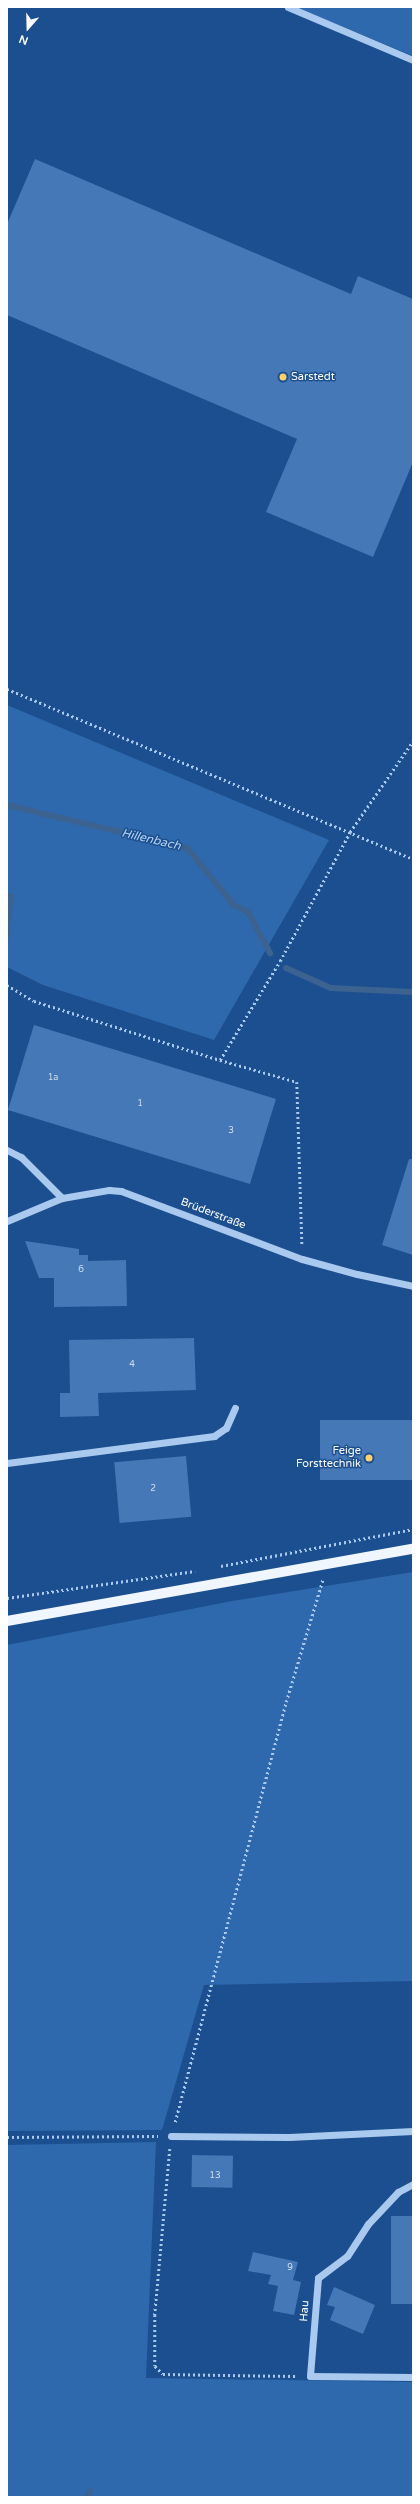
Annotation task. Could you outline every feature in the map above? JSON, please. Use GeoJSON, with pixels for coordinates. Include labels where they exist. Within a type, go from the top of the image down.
{"type":"FeatureCollection","features":[{"type":"Feature","properties":{"kind":"main road"},"geometry":{"type":"LineString","coordinates":[[7,1620],[413,1549]]}},
{"type":"Feature","properties":{"kind":"street"},"geometry":{"type":"LineString","coordinates":[[288,7],[413,60]]}},
{"type":"Feature","properties":{"kind":"street"},"geometry":{"type":"LineString","coordinates":[[7,1150],[21,1156],[62,1198]]}},
{"type":"Feature","properties":{"kind":"street","name":"Brüderstraße"},"geometry":{"type":"LineString","coordinates":[[7,1221],[62,1198],[109,1190],[121,1191],[302,1260],[413,1286]]}},
{"type":"Feature","properties":{"kind":"street"},"geometry":{"type":"LineString","coordinates":[[7,1463],[214,1436],[226,1428],[235,1408]]}},
{"type":"Feature","properties":{"kind":"street"},"geometry":{"type":"LineString","coordinates":[[171,2136],[289,2137],[413,2131]]}},
{"type":"Feature","properties":{"kind":"street","name":"Hau"},"geometry":{"type":"LineString","coordinates":[[310,2376],[318,2278],[347,2256],[368,2224],[398,2192],[413,2184]]}},
{"type":"Feature","properties":{"kind":"street"},"geometry":{"type":"LineString","coordinates":[[310,2376],[413,2377]]}},
{"type":"Feature","properties":{"kind":"path"},"geometry":{"type":"LineString","coordinates":[[7,689],[413,859]]}},
{"type":"Feature","properties":{"kind":"path"},"geometry":{"type":"LineString","coordinates":[[220,1060],[280,961],[350,832],[413,741]]}},
{"type":"Feature","properties":{"kind":"path"},"geometry":{"type":"LineString","coordinates":[[7,985],[34,1001],[220,1060],[297,1082],[302,1260]]}},
{"type":"Feature","properties":{"kind":"path"},"geometry":{"type":"LineString","coordinates":[[217,1567],[413,1529]]}},
{"type":"Feature","properties":{"kind":"path"},"geometry":{"type":"LineString","coordinates":[[310,2376],[163,2374],[155,2366],[156,2315],[171,2136],[286,1702],[327,1565]]}},
{"type":"Feature","properties":{"kind":"path"},"geometry":{"type":"LineString","coordinates":[[7,1598],[201,1570]]}},
{"type":"Feature","properties":{"kind":"path"},"geometry":{"type":"LineString","coordinates":[[7,2137],[171,2136]]}},
{"type":"Feature","properties":{"kind":"shaded area"},"geometry":{"type":"Polygon","coordinates":[[[295,7],[413,7],[413,56],[295,7]]]}},
{"type":"Feature","properties":{"kind":"shaded area"},"geometry":{"type":"Polygon","coordinates":[[[7,705],[329,840],[214,1040],[43,985],[7,967],[7,705]]]}},
{"type":"Feature","properties":{"kind":"shaded area"},"geometry":{"type":"Polygon","coordinates":[[[7,893],[14,894],[8,943],[7,943],[7,893]]]}},
{"type":"Feature","properties":{"kind":"shaded area"},"geometry":{"type":"Polygon","coordinates":[[[413,1572],[413,1981],[204,1985],[162,2130],[7,2131],[7,1645],[232,1601],[413,1572]]]}},
{"type":"Feature","properties":{"kind":"shaded area"},"geometry":{"type":"Polygon","coordinates":[[[156,2142],[146,2378],[413,2382],[413,2497],[7,2497],[7,2145],[156,2142]]]}},
{"type":"Feature","properties":{"kind":"building","name":"Sarstedt"},"geometry":{"type":"Polygon","coordinates":[[[35,159],[351,294],[358,276],[413,299],[413,462],[373,557],[266,512],[297,439],[7,315],[7,224],[35,159]]]}},
{"type":"Feature","properties":{"kind":"building"},"geometry":{"type":"Polygon","coordinates":[[[34,1025],[276,1099],[250,1184],[8,1110],[34,1025]]]}},
{"type":"Feature","properties":{"kind":"building"},"geometry":{"type":"Polygon","coordinates":[[[409,1159],[413,1159],[413,1255],[382,1245],[409,1159]]]}},
{"type":"Feature","properties":{"kind":"building"},"geometry":{"type":"Polygon","coordinates":[[[25,1241],[79,1249],[79,1255],[88,1255],[88,1261],[126,1260],[127,1306],[54,1307],[54,1278],[39,1278],[25,1241]]]}},
{"type":"Feature","properties":{"kind":"building"},"geometry":{"type":"Polygon","coordinates":[[[194,1338],[196,1390],[98,1393],[99,1416],[60,1417],[60,1393],[70,1393],[69,1340],[194,1338]]]}},
{"type":"Feature","properties":{"kind":"building","name":"Feige Forsttechnik"},"geometry":{"type":"Polygon","coordinates":[[[320,1420],[413,1420],[413,1480],[320,1480],[320,1420]]]}},
{"type":"Feature","properties":{"kind":"building"},"geometry":{"type":"Polygon","coordinates":[[[186,1456],[191,1517],[120,1523],[114,1462],[186,1456]]]}},
{"type":"Feature","properties":{"kind":"building"},"geometry":{"type":"Polygon","coordinates":[[[192,2155],[233,2156],[232,2188],[191,2187],[192,2155]]]}},
{"type":"Feature","properties":{"kind":"building"},"geometry":{"type":"Polygon","coordinates":[[[391,2216],[413,2216],[413,2304],[391,2304],[391,2216]]]}},
{"type":"Feature","properties":{"kind":"building"},"geometry":{"type":"Polygon","coordinates":[[[253,2252],[298,2262],[293,2280],[301,2282],[294,2315],[273,2311],[278,2286],[268,2284],[271,2275],[248,2271],[253,2252]]]}},
{"type":"Feature","properties":{"kind":"building"},"geometry":{"type":"Polygon","coordinates":[[[334,2287],[375,2305],[363,2334],[330,2320],[335,2307],[327,2305],[334,2287]]]}},
{"type":"Feature","properties":{"kind":"waterway","name":"Hillenbach"},"geometry":{"type":"LineString","coordinates":[[7,805],[187,848],[234,905],[248,912],[270,953]]}},
{"type":"Feature","properties":{"kind":"waterway","name":"Hillenbach"},"geometry":{"type":"LineString","coordinates":[[286,968],[331,988],[413,992]]}},
{"type":"Feature","properties":{"kind":"waterway"},"geometry":{"type":"LineString","coordinates":[[87,2497],[90,2491]]}},
{"type":"Feature","properties":{"kind":"place","name":"Sarstedt"},"geometry":{"type":"Point","coordinates":[283,377]}},
{"type":"Feature","properties":{"kind":"place","name":"Feige Forsttechnik"},"geometry":{"type":"Point","coordinates":[369,1458]}}]}
